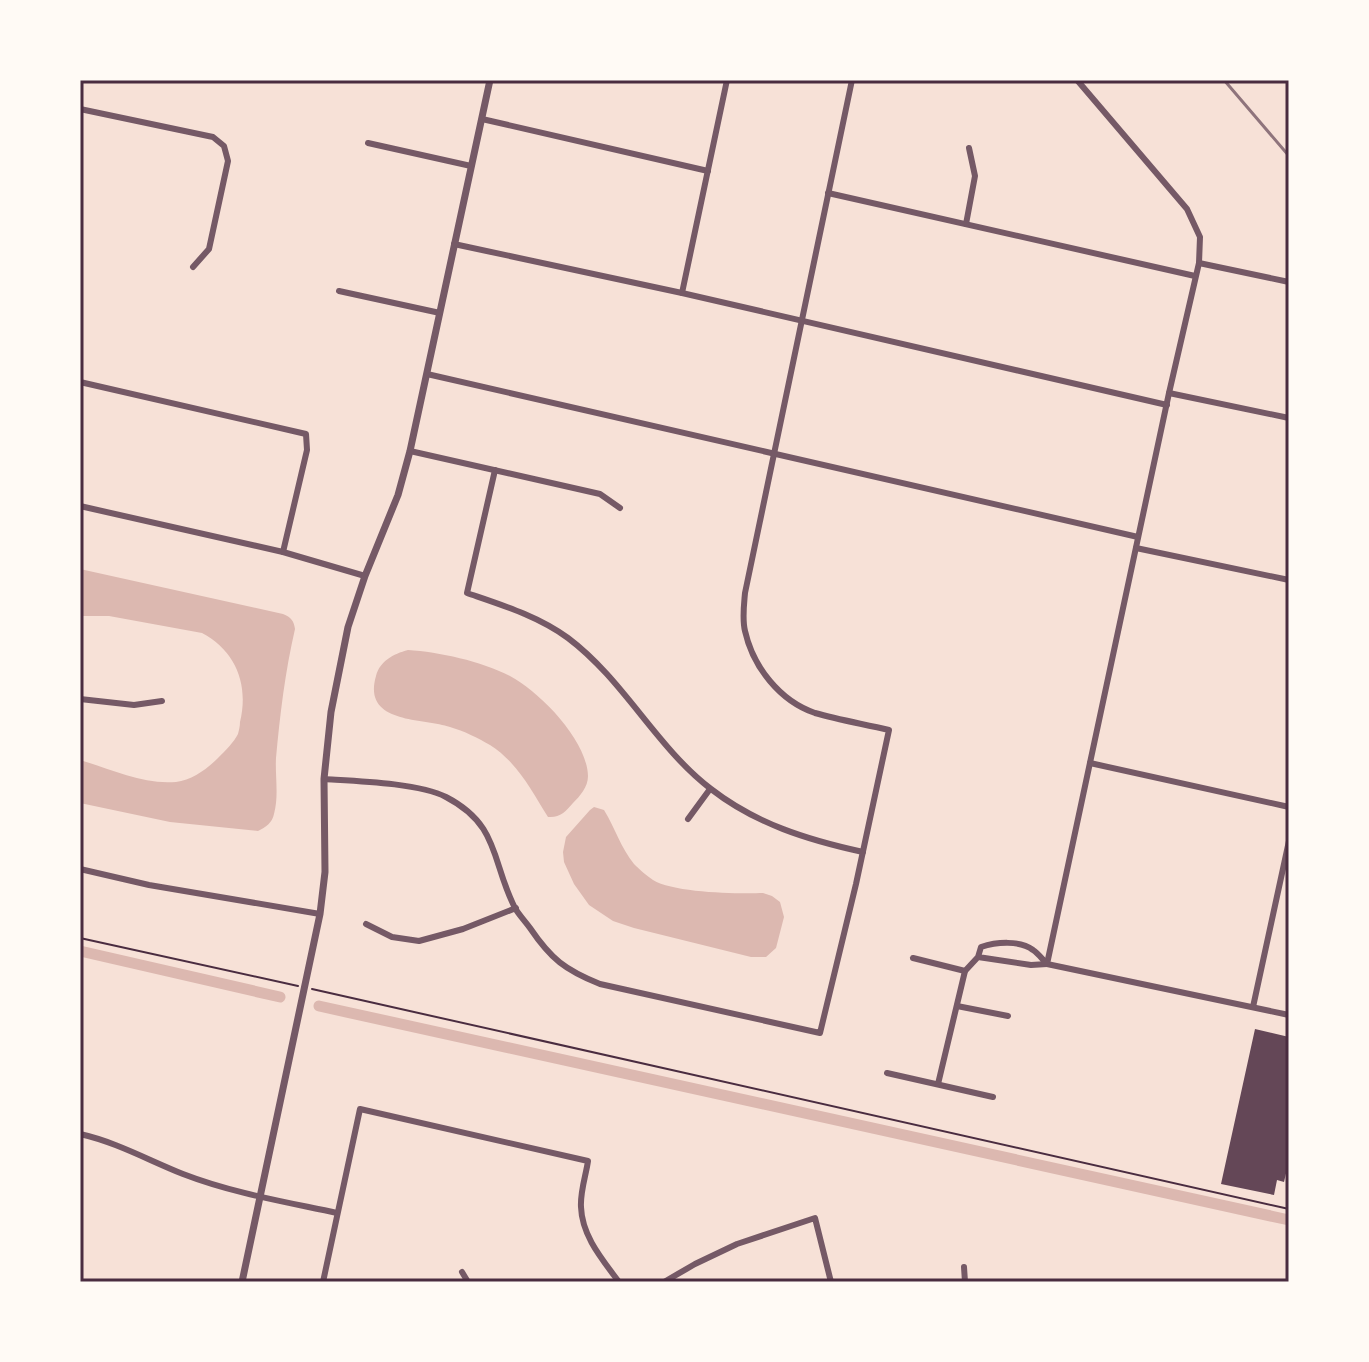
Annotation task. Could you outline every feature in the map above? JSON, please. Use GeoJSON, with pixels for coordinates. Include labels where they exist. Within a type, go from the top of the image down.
{"type":"FeatureCollection","features":[{"type":"Feature","properties":{"kind":"street"},"geometry":{"type":"LineString","coordinates":[[242,1282],[320,914],[325,872],[327,739],[348,627],[398,495],[410,451],[490,80]]}},
{"type":"Feature","properties":{"kind":"street"},"geometry":{"type":"LineString","coordinates":[[682,293],[727,80]]}},
{"type":"Feature","properties":{"kind":"street"},"geometry":{"type":"LineString","coordinates":[[324,779],[420,788],[443,795],[466,809],[484,828],[516,908],[544,949],[577,975],[600,984],[820,1033],[889,730],[814,712],[789,700],[769,681],[755,658],[744,630],[745,593],[852,80]]}},
{"type":"Feature","properties":{"kind":"street"},"geometry":{"type":"LineString","coordinates":[[1047,964],[1199,263],[1200,237],[1187,209],[1077,80]]}},
{"type":"Feature","properties":{"kind":"street"},"geometry":{"type":"LineString","coordinates":[[80,109],[213,137],[224,146],[228,161],[209,249],[193,267]]}},
{"type":"Feature","properties":{"kind":"street"},"geometry":{"type":"LineString","coordinates":[[482,119],[708,171]]}},
{"type":"Feature","properties":{"kind":"street"},"geometry":{"type":"LineString","coordinates":[[368,143],[471,166]]}},
{"type":"Feature","properties":{"kind":"street"},"geometry":{"type":"LineString","coordinates":[[966,224],[975,176],[969,148]]}},
{"type":"Feature","properties":{"kind":"street"},"geometry":{"type":"LineString","coordinates":[[828,193],[1195,276]]}},
{"type":"Feature","properties":{"kind":"street"},"geometry":{"type":"LineString","coordinates":[[454,244],[682,293],[1167,405]]}},
{"type":"Feature","properties":{"kind":"street"},"geometry":{"type":"LineString","coordinates":[[1199,263],[1289,282]]}},
{"type":"Feature","properties":{"kind":"street"},"geometry":{"type":"LineString","coordinates":[[339,291],[440,313]]}},
{"type":"Feature","properties":{"kind":"street"},"geometry":{"type":"LineString","coordinates":[[427,374],[1138,537]]}},
{"type":"Feature","properties":{"kind":"street"},"geometry":{"type":"LineString","coordinates":[[80,382],[306,434],[307,450],[283,552]]}},
{"type":"Feature","properties":{"kind":"street"},"geometry":{"type":"LineString","coordinates":[[1169,393],[1289,418]]}},
{"type":"Feature","properties":{"kind":"street"},"geometry":{"type":"LineString","coordinates":[[410,451],[600,494],[620,508]]}},
{"type":"Feature","properties":{"kind":"street"},"geometry":{"type":"LineString","coordinates":[[495,470],[467,593],[536,619],[568,638],[600,667],[673,752],[710,789],[756,818],[784,830],[863,852]]}},
{"type":"Feature","properties":{"kind":"street"},"geometry":{"type":"LineString","coordinates":[[80,506],[283,552],[365,576]]}},
{"type":"Feature","properties":{"kind":"street"},"geometry":{"type":"LineString","coordinates":[[1136,548],[1289,580]]}},
{"type":"Feature","properties":{"kind":"street"},"geometry":{"type":"LineString","coordinates":[[80,699],[134,705],[162,701]]}},
{"type":"Feature","properties":{"kind":"street"},"geometry":{"type":"LineString","coordinates":[[1090,763],[1289,807]]}},
{"type":"Feature","properties":{"kind":"street"},"geometry":{"type":"LineString","coordinates":[[688,819],[710,789]]}},
{"type":"Feature","properties":{"kind":"street"},"geometry":{"type":"LineString","coordinates":[[1253,1007],[1289,841]]}},
{"type":"Feature","properties":{"kind":"street"},"geometry":{"type":"LineString","coordinates":[[80,869],[149,885],[320,914]]}},
{"type":"Feature","properties":{"kind":"street"},"geometry":{"type":"LineString","coordinates":[[366,924],[392,937],[419,941],[463,929],[516,908]]}},
{"type":"Feature","properties":{"kind":"street"},"geometry":{"type":"LineString","coordinates":[[938,1084],[965,971],[978,957],[981,947],[992,943],[1011,943],[1032,948],[1047,964]]}},
{"type":"Feature","properties":{"kind":"street"},"geometry":{"type":"LineString","coordinates":[[978,957],[1031,965],[1047,964],[1289,1015]]}},
{"type":"Feature","properties":{"kind":"street"},"geometry":{"type":"LineString","coordinates":[[913,958],[965,971]]}},
{"type":"Feature","properties":{"kind":"street"},"geometry":{"type":"LineString","coordinates":[[957,1006],[1008,1016]]}},
{"type":"Feature","properties":{"kind":"street"},"geometry":{"type":"LineString","coordinates":[[887,1073],[993,1097]]}},
{"type":"Feature","properties":{"kind":"street"},"geometry":{"type":"LineString","coordinates":[[323,1282],[360,1109],[588,1161],[580,1204],[584,1226],[592,1246],[619,1282]]}},
{"type":"Feature","properties":{"kind":"street"},"geometry":{"type":"LineString","coordinates":[[80,1134],[109,1142],[184,1174],[260,1196],[337,1213]]}},
{"type":"Feature","properties":{"kind":"street"},"geometry":{"type":"LineString","coordinates":[[664,1282],[737,1244],[815,1218],[831,1282]]}},
{"type":"Feature","properties":{"kind":"street"},"geometry":{"type":"LineString","coordinates":[[964,1267],[965,1282]]}},
{"type":"Feature","properties":{"kind":"street"},"geometry":{"type":"LineString","coordinates":[[462,1272],[468,1282]]}},
{"type":"Feature","properties":{"kind":"path"},"geometry":{"type":"LineString","coordinates":[[80,938],[1289,1209]]}},
{"type":"Feature","properties":{"kind":"shaded area"},"geometry":{"type":"Polygon","coordinates":[[[80,569],[283,614],[292,620],[295,629],[276,758],[277,793],[272,820],[266,826],[258,831],[170,822],[80,803],[80,760],[151,781],[176,782],[199,773],[221,755],[238,734],[243,695],[231,659],[214,640],[202,633],[109,616],[80,616],[80,569]]]}},
{"type":"Feature","properties":{"kind":"shaded area"},"geometry":{"type":"Polygon","coordinates":[[[408,650],[460,658],[486,666],[510,676],[535,693],[560,718],[580,747],[588,776],[581,794],[559,815],[548,817],[516,769],[485,742],[450,727],[411,720],[386,711],[378,703],[374,692],[376,676],[388,659],[408,650]]]}},
{"type":"Feature","properties":{"kind":"shaded area"},"geometry":{"type":"Polygon","coordinates":[[[594,807],[604,810],[629,858],[653,880],[690,890],[763,893],[780,902],[784,917],[776,948],[766,957],[751,957],[634,928],[613,921],[589,905],[574,884],[563,852],[566,837],[594,807]]]}},
{"type":"Feature","properties":{"kind":"building"},"geometry":{"type":"Polygon","coordinates":[[[1255,1029],[1289,1037],[1289,1169],[1284,1182],[1277,1180],[1274,1195],[1221,1184],[1255,1029]]]}},
{"type":"Feature","properties":{"kind":"waterway"},"geometry":{"type":"LineString","coordinates":[[80,951],[280,997]]}},
{"type":"Feature","properties":{"kind":"waterway"},"geometry":{"type":"LineString","coordinates":[[319,1006],[1289,1220]]}},
{"type":"Feature","properties":{"kind":"railway"},"geometry":{"type":"LineString","coordinates":[[1224,80],[1289,156]]}}]}
